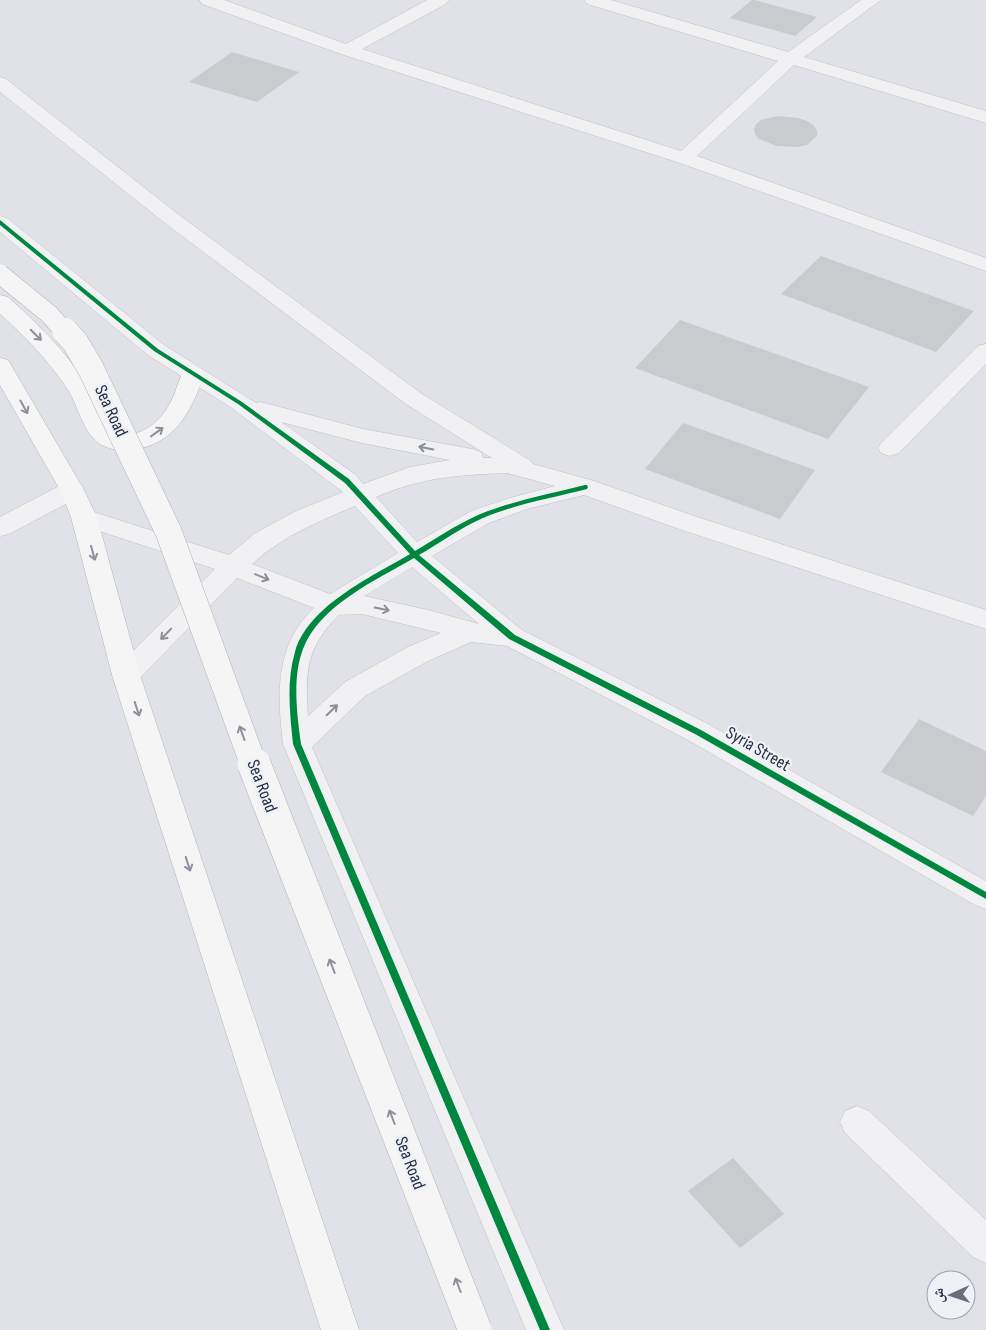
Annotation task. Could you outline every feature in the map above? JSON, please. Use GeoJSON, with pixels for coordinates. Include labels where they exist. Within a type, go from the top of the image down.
{"type":"FeatureCollection","features":[{"type":"Feature","properties":{"kind":"highway","name":"Sea Road"},"geometry":{"type":"LineString","coordinates":[[0,274],[49,314],[75,342],[91,369],[169,533],[262,788],[475,1330]]}},
{"type":"Feature","properties":{"kind":"highway"},"geometry":{"type":"LineString","coordinates":[[0,302],[37,335],[59,361],[84,400],[96,427],[108,438],[120,444],[140,441],[155,436],[172,420],[183,403],[193,374]]}},
{"type":"Feature","properties":{"kind":"highway"},"geometry":{"type":"LineString","coordinates":[[0,365],[78,504],[126,675],[340,1330]]}},
{"type":"Feature","properties":{"kind":"street"},"geometry":{"type":"LineString","coordinates":[[208,0],[348,50],[684,158],[986,265]]}},
{"type":"Feature","properties":{"kind":"street"},"geometry":{"type":"LineString","coordinates":[[348,50],[440,0]]}},
{"type":"Feature","properties":{"kind":"street"},"geometry":{"type":"LineString","coordinates":[[593,0],[789,60],[986,117]]}},
{"type":"Feature","properties":{"kind":"street"},"geometry":{"type":"LineString","coordinates":[[684,158],[789,60],[872,0]]}},
{"type":"Feature","properties":{"kind":"street"},"geometry":{"type":"LineString","coordinates":[[0,83],[172,219],[414,399],[518,468]]}},
{"type":"Feature","properties":{"kind":"street"},"geometry":{"type":"LineString","coordinates":[[0,222],[156,350],[240,403],[348,480],[414,555],[512,636]]}},
{"type":"Feature","properties":{"kind":"street"},"geometry":{"type":"LineString","coordinates":[[890,448],[986,351]]}},
{"type":"Feature","properties":{"kind":"street"},"geometry":{"type":"LineString","coordinates":[[240,403],[362,436],[518,468],[585,487],[690,524],[986,620]]}},
{"type":"Feature","properties":{"kind":"street"},"geometry":{"type":"LineString","coordinates":[[126,675],[233,566],[263,540],[279,530],[318,511],[418,472],[434,469],[518,468]]}},
{"type":"Feature","properties":{"kind":"street"},"geometry":{"type":"LineString","coordinates":[[545,1330],[297,744],[292,699],[299,649],[319,619],[334,606],[358,589],[478,518],[511,505],[585,487]]}},
{"type":"Feature","properties":{"kind":"street"},"geometry":{"type":"LineString","coordinates":[[0,528],[78,504],[334,606],[362,605],[428,619],[469,632],[512,636]]}},
{"type":"Feature","properties":{"kind":"street"},"geometry":{"type":"LineString","coordinates":[[297,744],[355,689],[418,654],[469,632]]}},
{"type":"Feature","properties":{"kind":"street","name":"Syria Street"},"geometry":{"type":"LineString","coordinates":[[512,636],[698,732],[986,896]]}},
{"type":"Feature","properties":{"kind":"street"},"geometry":{"type":"LineString","coordinates":[[857,1122],[986,1244]]}},
{"type":"Feature","properties":{"kind":"building"},"geometry":{"type":"Polygon","coordinates":[[[752,0],[817,17],[795,36],[730,18],[752,0]]]}},
{"type":"Feature","properties":{"kind":"building"},"geometry":{"type":"Polygon","coordinates":[[[232,52],[299,72],[257,102],[189,82],[232,52]]]}},
{"type":"Feature","properties":{"kind":"building"},"geometry":{"type":"Polygon","coordinates":[[[778,116],[807,121],[814,126],[817,136],[807,145],[797,147],[777,146],[759,139],[754,129],[756,124],[761,120],[778,116]]]}},
{"type":"Feature","properties":{"kind":"building"},"geometry":{"type":"Polygon","coordinates":[[[821,256],[974,311],[936,352],[781,294],[821,256]]]}},
{"type":"Feature","properties":{"kind":"building"},"geometry":{"type":"Polygon","coordinates":[[[680,320],[869,387],[828,439],[635,368],[680,320]]]}},
{"type":"Feature","properties":{"kind":"building"},"geometry":{"type":"Polygon","coordinates":[[[683,423],[815,470],[780,519],[645,469],[683,423]]]}},
{"type":"Feature","properties":{"kind":"building"},"geometry":{"type":"Polygon","coordinates":[[[919,719],[986,751],[986,796],[973,816],[881,772],[919,719]]]}},
{"type":"Feature","properties":{"kind":"building"},"geometry":{"type":"Polygon","coordinates":[[[733,1158],[784,1214],[740,1248],[688,1191],[733,1158]]]}},
{"type":"Feature","properties":{"kind":"cycle path"},"geometry":{"type":"LineString","coordinates":[[0,222],[156,350],[240,403],[347,481],[414,555],[512,637],[698,732],[986,896]]}},
{"type":"Feature","properties":{"kind":"cycle path"},"geometry":{"type":"LineString","coordinates":[[545,1330],[297,744],[293,685],[299,650],[306,635],[317,620],[365,583],[480,517],[518,504],[585,487]]}}]}
